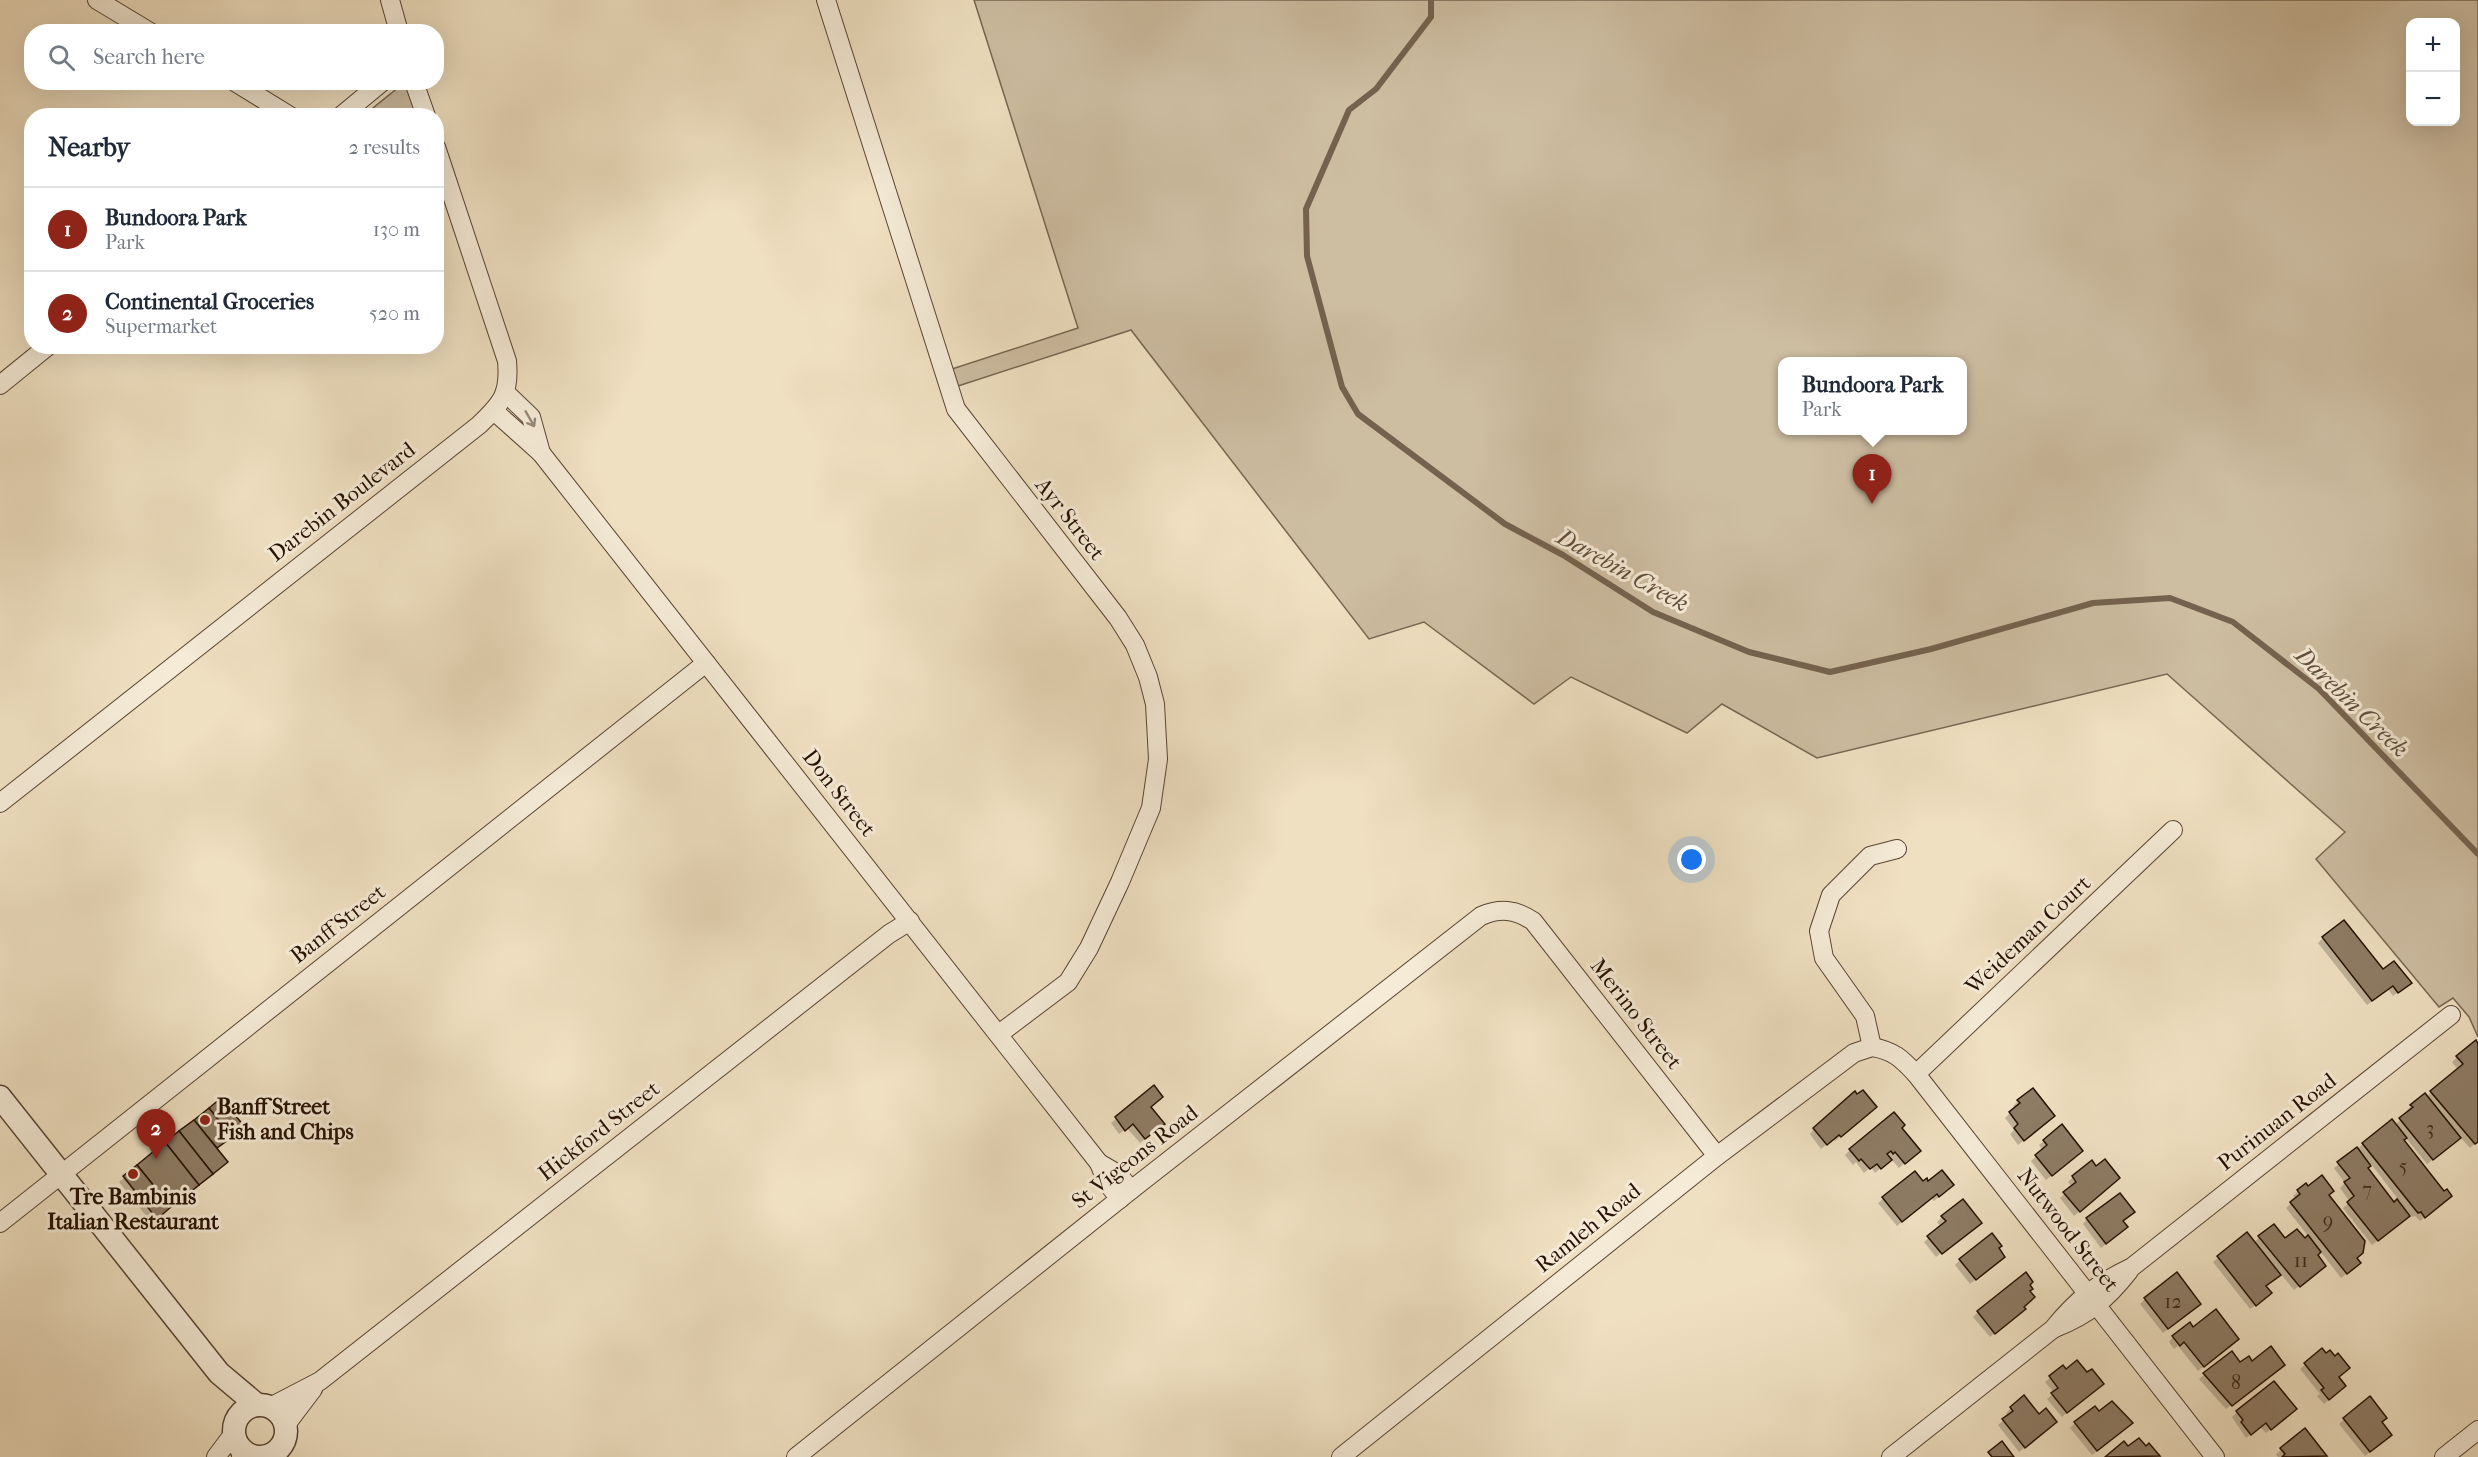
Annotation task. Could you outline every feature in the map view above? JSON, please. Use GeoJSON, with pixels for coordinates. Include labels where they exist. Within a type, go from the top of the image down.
{"type":"FeatureCollection","features":[{"type":"Feature","properties":{"kind":"street"},"geometry":{"type":"LineString","coordinates":[[97,0],[137,24]]}},
{"type":"Feature","properties":{"kind":"street"},"geometry":{"type":"LineString","coordinates":[[390,0],[397,24]]}},
{"type":"Feature","properties":{"kind":"street","name":"Ayr Street"},"geometry":{"type":"LineString","coordinates":[[825,0],[956,409],[1118,618],[1136,645],[1155,704],[1158,759],[1151,808],[1089,948],[1068,982],[999,1034]]}},
{"type":"Feature","properties":{"kind":"street"},"geometry":{"type":"LineString","coordinates":[[248,90],[277,108]]}},
{"type":"Feature","properties":{"kind":"street"},"geometry":{"type":"LineString","coordinates":[[351,108],[372,90]]}},
{"type":"Feature","properties":{"kind":"street"},"geometry":{"type":"LineString","coordinates":[[417,90],[423,108]]}},
{"type":"Feature","properties":{"kind":"street"},"geometry":{"type":"LineString","coordinates":[[444,171],[507,361],[506,393]]}},
{"type":"Feature","properties":{"kind":"street"},"geometry":{"type":"LineString","coordinates":[[0,385],[38,354]]}},
{"type":"Feature","properties":{"kind":"street","name":"Don Street"},"geometry":{"type":"LineString","coordinates":[[506,393],[531,417],[541,453]]}},
{"type":"Feature","properties":{"kind":"street","name":"Darebin Boulevard"},"geometry":{"type":"LineString","coordinates":[[0,803],[494,411],[506,393]]}},
{"type":"Feature","properties":{"kind":"street","name":"Don Street"},"geometry":{"type":"LineString","coordinates":[[494,411],[541,453],[1100,1163],[1119,1174],[1125,1194]]}},
{"type":"Feature","properties":{"kind":"street","name":"Banff Street"},"geometry":{"type":"LineString","coordinates":[[0,1223],[706,663]]}},
{"type":"Feature","properties":{"kind":"street","name":"Weideman Court"},"geometry":{"type":"LineString","coordinates":[[1916,1074],[2173,830]]}},
{"type":"Feature","properties":{"kind":"street"},"geometry":{"type":"LineString","coordinates":[[1872,1047],[1865,1016],[1824,958],[1819,931],[1831,895],[1870,856],[1897,849]]}},
{"type":"Feature","properties":{"kind":"street","name":"St Vigeons Road"},"geometry":{"type":"LineString","coordinates":[[796,1457],[1125,1194],[1481,916],[1494,910],[1511,910]]}},
{"type":"Feature","properties":{"kind":"street","name":"Merino Street"},"geometry":{"type":"LineString","coordinates":[[1511,910],[1533,921],[1717,1156]]}},
{"type":"Feature","properties":{"kind":"street","name":"Hickford Street"},"geometry":{"type":"LineString","coordinates":[[264,1406],[320,1381],[879,942],[910,921]]}},
{"type":"Feature","properties":{"kind":"street","name":"Purinuan Road"},"geometry":{"type":"LineString","coordinates":[[1891,1457],[2054,1329],[2081,1317],[2092,1299],[2113,1292],[2132,1267],[2451,1015]]}},
{"type":"Feature","properties":{"kind":"street","name":"Nutwood Street"},"geometry":{"type":"LineString","coordinates":[[1872,1047],[1889,1050],[1901,1058],[1916,1074],[2215,1457]]}},
{"type":"Feature","properties":{"kind":"street","name":"Ramleh Road"},"geometry":{"type":"LineString","coordinates":[[1341,1457],[1717,1156],[1854,1053],[1872,1047]]}},
{"type":"Feature","properties":{"kind":"street"},"geometry":{"type":"LineString","coordinates":[[0,1097],[219,1373],[264,1406],[277,1412],[285,1442],[273,1453],[252,1456],[236,1442],[236,1426],[219,1373]]}},
{"type":"Feature","properties":{"kind":"street","name":"Hickford Street"},"geometry":{"type":"LineString","coordinates":[[285,1442],[320,1381]]}},
{"type":"Feature","properties":{"kind":"street"},"geometry":{"type":"LineString","coordinates":[[216,1457],[249,1407],[264,1406]]}},
{"type":"Feature","properties":{"kind":"street"},"geometry":{"type":"LineString","coordinates":[[2444,1457],[2478,1430]]}},
{"type":"Feature","properties":{"kind":"shaded area"},"geometry":{"type":"Polygon","coordinates":[[[974,0],[2478,0],[2478,1037],[2469,1017],[2453,998],[2439,1007],[2316,859],[2345,832],[2167,674],[1817,758],[1722,704],[1687,733],[1571,677],[1534,704],[1424,622],[1369,639],[1131,330],[958,386],[952,369],[1078,328],[974,0]]]}},
{"type":"Feature","properties":{"kind":"shaded area"},"geometry":{"type":"Polygon","coordinates":[[[395,90],[408,90],[415,108],[373,108],[395,90]]]}},
{"type":"Feature","properties":{"kind":"building"},"geometry":{"type":"Polygon","coordinates":[[[2344,920],[2383,969],[2394,961],[2412,983],[2398,993],[2393,986],[2372,1001],[2322,937],[2344,920]]]}},
{"type":"Feature","properties":{"kind":"building"},"geometry":{"type":"Polygon","coordinates":[[[2476,1040],[2478,1044],[2478,1142],[2475,1144],[2430,1091],[2463,1064],[2456,1056],[2476,1040]]]}},
{"type":"Feature","properties":{"kind":"building"},"geometry":{"type":"Polygon","coordinates":[[[1154,1085],[1163,1097],[1151,1107],[1165,1124],[1145,1139],[1133,1124],[1125,1131],[1115,1117],[1154,1085]]]}},
{"type":"Feature","properties":{"kind":"building"},"geometry":{"type":"Polygon","coordinates":[[[2033,1088],[2055,1116],[2024,1141],[2014,1128],[2018,1124],[2009,1112],[2020,1103],[2017,1100],[2033,1088]]]}},
{"type":"Feature","properties":{"kind":"building"},"geometry":{"type":"Polygon","coordinates":[[[1863,1090],[1877,1107],[1841,1137],[1839,1135],[1827,1145],[1813,1128],[1855,1091],[1857,1094],[1863,1090]]]}},
{"type":"Feature","properties":{"kind":"building"},"geometry":{"type":"Polygon","coordinates":[[[2425,1093],[2461,1138],[2433,1160],[2399,1118],[2425,1093]]]}},
{"type":"Feature","properties":{"kind":"building"},"geometry":{"type":"Polygon","coordinates":[[[221,1098],[244,1126],[232,1137],[209,1108],[221,1098]]]}},
{"type":"Feature","properties":{"kind":"building"},"geometry":{"type":"Polygon","coordinates":[[[209,1108],[232,1137],[217,1148],[194,1120],[209,1108]]]}},
{"type":"Feature","properties":{"kind":"building"},"geometry":{"type":"Polygon","coordinates":[[[1894,1112],[1905,1125],[1902,1128],[1921,1151],[1905,1164],[1895,1152],[1893,1154],[1891,1151],[1887,1154],[1892,1160],[1881,1169],[1877,1164],[1870,1169],[1849,1149],[1894,1112]]]}},
{"type":"Feature","properties":{"kind":"building"},"geometry":{"type":"Polygon","coordinates":[[[2392,1119],[2407,1138],[2404,1140],[2444,1191],[2447,1189],[2452,1196],[2425,1218],[2421,1212],[2418,1213],[2362,1143],[2392,1119]]]}},
{"type":"Feature","properties":{"kind":"building"},"geometry":{"type":"Polygon","coordinates":[[[194,1120],[228,1162],[213,1174],[179,1131],[194,1120]]]}},
{"type":"Feature","properties":{"kind":"building"},"geometry":{"type":"Polygon","coordinates":[[[2062,1124],[2083,1151],[2052,1176],[2035,1155],[2047,1145],[2043,1140],[2062,1124]]]}},
{"type":"Feature","properties":{"kind":"building"},"geometry":{"type":"Polygon","coordinates":[[[179,1131],[213,1174],[199,1185],[165,1142],[179,1131]]]}},
{"type":"Feature","properties":{"kind":"building"},"geometry":{"type":"Polygon","coordinates":[[[165,1142],[199,1185],[171,1207],[137,1165],[165,1142]]]}},
{"type":"Feature","properties":{"kind":"building"},"geometry":{"type":"Polygon","coordinates":[[[2357,1147],[2371,1166],[2368,1168],[2394,1202],[2397,1199],[2410,1216],[2378,1241],[2347,1202],[2354,1196],[2344,1182],[2350,1178],[2337,1162],[2357,1147]]]}},
{"type":"Feature","properties":{"kind":"building"},"geometry":{"type":"Polygon","coordinates":[[[2105,1159],[2120,1178],[2080,1212],[2063,1192],[2076,1182],[2072,1176],[2092,1160],[2096,1166],[2105,1159]]]}},
{"type":"Feature","properties":{"kind":"building"},"geometry":{"type":"Polygon","coordinates":[[[137,1165],[171,1207],[157,1219],[123,1176],[137,1165]]]}},
{"type":"Feature","properties":{"kind":"building"},"geometry":{"type":"Polygon","coordinates":[[[1942,1170],[1954,1185],[1939,1197],[1937,1194],[1902,1222],[1882,1197],[1915,1171],[1923,1181],[1927,1178],[1928,1181],[1942,1170]]]}},
{"type":"Feature","properties":{"kind":"building"},"geometry":{"type":"Polygon","coordinates":[[[2322,1175],[2334,1191],[2329,1195],[2365,1241],[2363,1253],[2357,1258],[2361,1263],[2347,1274],[2290,1202],[2300,1194],[2297,1190],[2306,1183],[2308,1186],[2322,1175]]]}},
{"type":"Feature","properties":{"kind":"building"},"geometry":{"type":"Polygon","coordinates":[[[2120,1193],[2135,1212],[2123,1221],[2128,1227],[2106,1244],[2086,1218],[2120,1193]]]}},
{"type":"Feature","properties":{"kind":"building"},"geometry":{"type":"Polygon","coordinates":[[[1963,1199],[1982,1223],[1942,1254],[1927,1236],[1946,1221],[1941,1216],[1963,1199]]]}},
{"type":"Feature","properties":{"kind":"building"},"geometry":{"type":"Polygon","coordinates":[[[2274,1224],[2285,1238],[2297,1229],[2305,1238],[2308,1235],[2321,1252],[2318,1255],[2326,1266],[2300,1287],[2258,1236],[2274,1224]]]}},
{"type":"Feature","properties":{"kind":"building"},"geometry":{"type":"Polygon","coordinates":[[[2247,1232],[2281,1275],[2266,1286],[2272,1293],[2256,1306],[2217,1256],[2247,1232]]]}},
{"type":"Feature","properties":{"kind":"building"},"geometry":{"type":"Polygon","coordinates":[[[1992,1233],[2002,1246],[1999,1248],[2005,1257],[1976,1280],[1959,1259],[1992,1233]]]}},
{"type":"Feature","properties":{"kind":"building"},"geometry":{"type":"Polygon","coordinates":[[[2026,1272],[2033,1282],[2030,1285],[2033,1289],[2030,1291],[2035,1297],[2024,1307],[2026,1309],[1995,1334],[1977,1311],[2026,1272]]]}},
{"type":"Feature","properties":{"kind":"building"},"geometry":{"type":"Polygon","coordinates":[[[2177,1272],[2201,1304],[2168,1329],[2144,1298],[2177,1272]]]}},
{"type":"Feature","properties":{"kind":"building"},"geometry":{"type":"Polygon","coordinates":[[[2216,1309],[2239,1339],[2204,1367],[2184,1342],[2180,1346],[2172,1336],[2190,1322],[2193,1327],[2216,1309]]]}},
{"type":"Feature","properties":{"kind":"building"},"geometry":{"type":"Polygon","coordinates":[[[2271,1346],[2285,1365],[2232,1406],[2203,1373],[2232,1351],[2240,1362],[2249,1356],[2252,1361],[2271,1346]]]}},
{"type":"Feature","properties":{"kind":"building"},"geometry":{"type":"Polygon","coordinates":[[[2322,1348],[2326,1353],[2330,1350],[2335,1356],[2338,1353],[2350,1368],[2339,1377],[2346,1386],[2329,1400],[2321,1390],[2324,1388],[2304,1363],[2322,1348]]]}},
{"type":"Feature","properties":{"kind":"building"},"geometry":{"type":"Polygon","coordinates":[[[2077,1360],[2087,1372],[2092,1369],[2104,1384],[2067,1413],[2051,1393],[2058,1388],[2049,1376],[2063,1365],[2066,1369],[2077,1360]]]}},
{"type":"Feature","properties":{"kind":"building"},"geometry":{"type":"Polygon","coordinates":[[[2274,1381],[2297,1409],[2271,1430],[2266,1423],[2251,1435],[2236,1411],[2274,1381]]]}},
{"type":"Feature","properties":{"kind":"building"},"geometry":{"type":"Polygon","coordinates":[[[2024,1395],[2039,1414],[2046,1408],[2057,1422],[2025,1448],[2002,1419],[2013,1411],[2010,1407],[2024,1395]]]}},
{"type":"Feature","properties":{"kind":"building"},"geometry":{"type":"Polygon","coordinates":[[[2370,1396],[2387,1418],[2382,1422],[2392,1435],[2370,1452],[2343,1418],[2370,1396]]]}},
{"type":"Feature","properties":{"kind":"building"},"geometry":{"type":"Polygon","coordinates":[[[2112,1401],[2133,1423],[2097,1451],[2074,1422],[2095,1406],[2099,1411],[2112,1401]]]}},
{"type":"Feature","properties":{"kind":"building"},"geometry":{"type":"Polygon","coordinates":[[[2305,1428],[2327,1456],[2282,1457],[2285,1454],[2280,1448],[2305,1428]]]}},
{"type":"Feature","properties":{"kind":"building"},"geometry":{"type":"Polygon","coordinates":[[[2139,1438],[2146,1446],[2149,1443],[2160,1456],[2105,1457],[2124,1441],[2128,1446],[2139,1438]]]}},
{"type":"Feature","properties":{"kind":"building"},"geometry":{"type":"Polygon","coordinates":[[[2002,1441],[2014,1457],[1992,1457],[1988,1452],[2002,1441]]]}},
{"type":"Feature","properties":{"kind":"waterway","name":"Darebin Creek"},"geometry":{"type":"LineString","coordinates":[[1431,0],[1431,17],[1376,89],[1349,110],[1306,209],[1307,256],[1342,387],[1358,414],[1505,524],[1563,555],[1653,612],[1749,652],[1830,672],[1931,649],[2093,603],[2170,598],[2233,622],[2319,689],[2478,854]]}},
{"type":"Feature","properties":{"kind":"place","name":"Bundoora Park"},"geometry":{"type":"Point","coordinates":[1872,504]}},
{"type":"Feature","properties":{"kind":"place","name":"Banff Street Fish and Chips"},"geometry":{"type":"Point","coordinates":[205,1120]}},
{"type":"Feature","properties":{"kind":"place","name":"Continental Groceries"},"geometry":{"type":"Point","coordinates":[156,1159]}},
{"type":"Feature","properties":{"kind":"place","name":"Tre Bambinis Italian Restaurant"},"geometry":{"type":"Point","coordinates":[133,1174]}}]}
